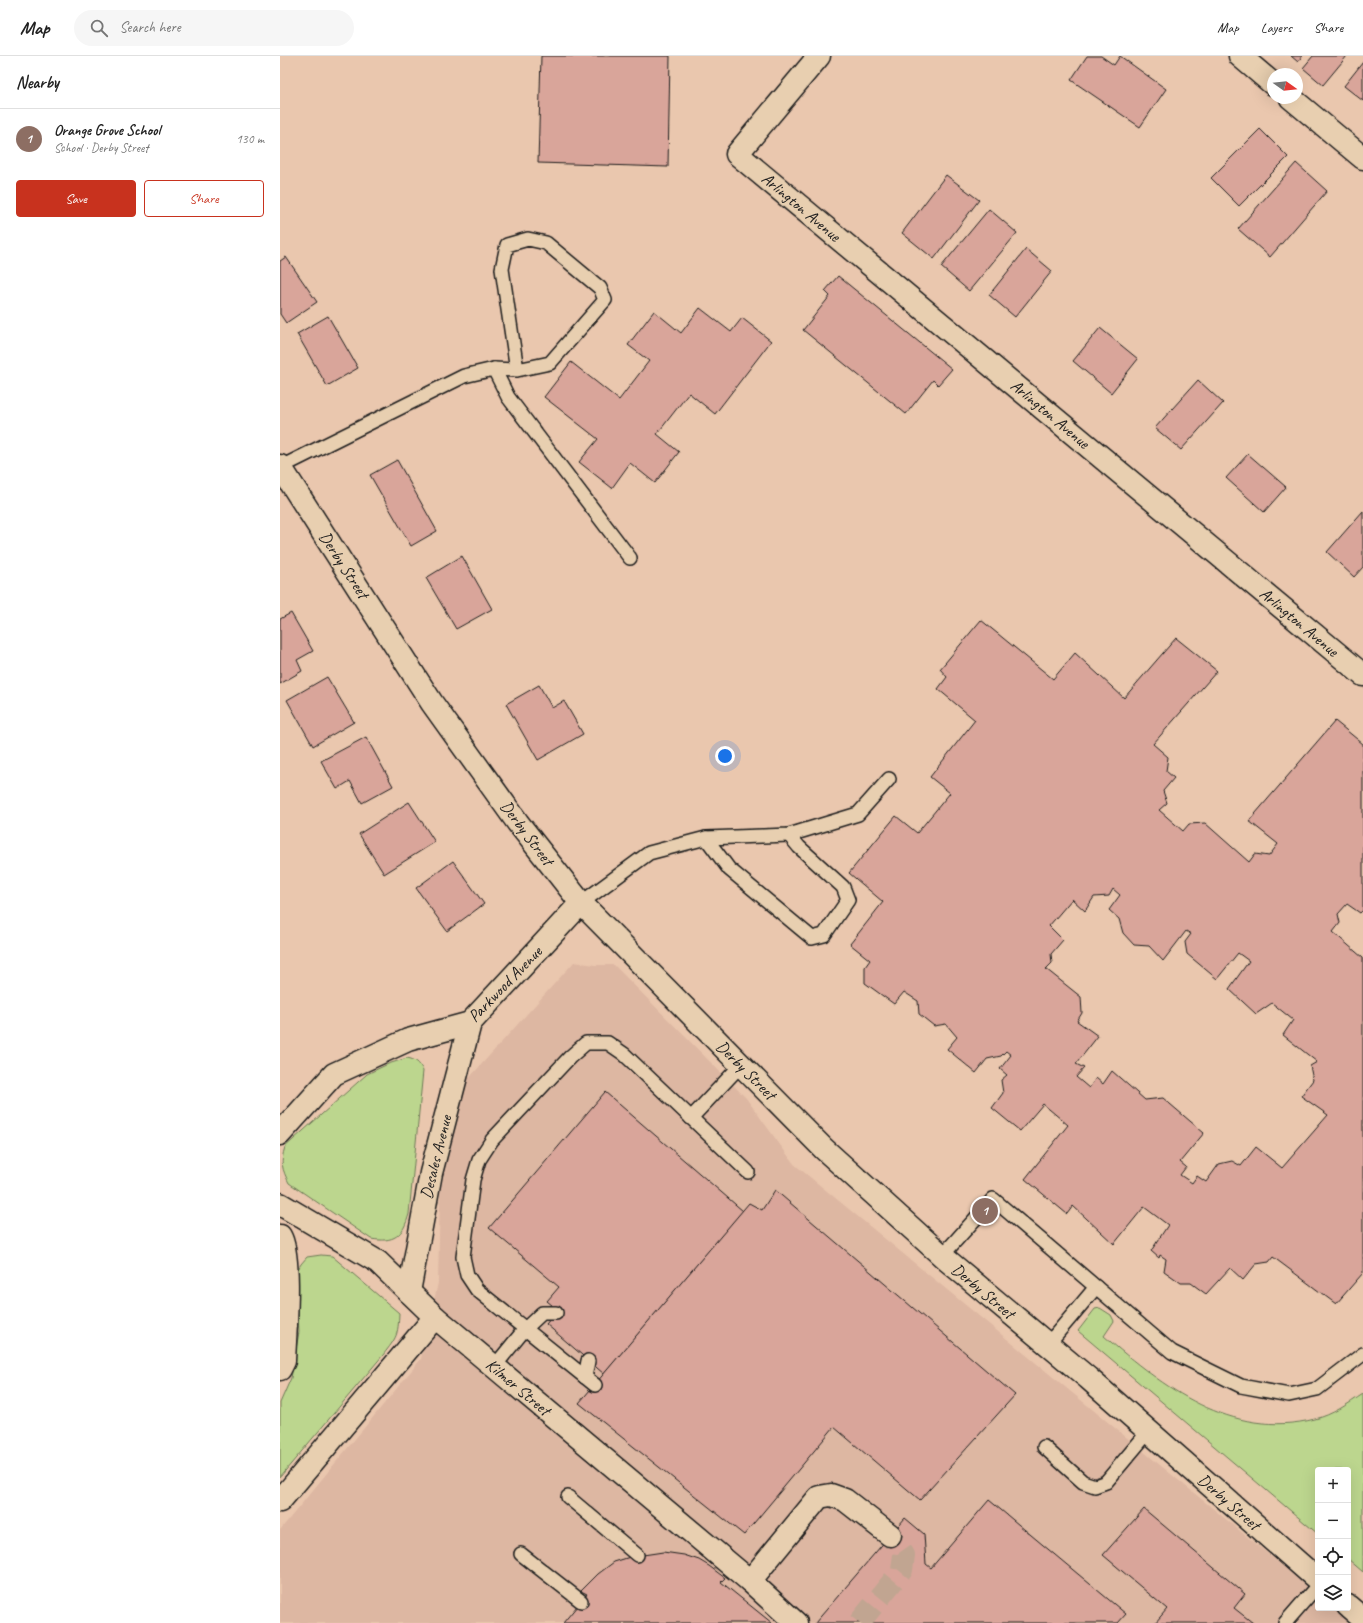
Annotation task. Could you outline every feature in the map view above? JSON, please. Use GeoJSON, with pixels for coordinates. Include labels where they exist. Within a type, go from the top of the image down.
{"type":"FeatureCollection","features":[{"type":"Feature","properties":{"kind":"street","name":"Arlington Avenue"},"geometry":{"type":"LineString","coordinates":[[819,56],[737,154],[1363,675]]}},
{"type":"Feature","properties":{"kind":"street"},"geometry":{"type":"LineString","coordinates":[[1240,56],[1267,79]]}},
{"type":"Feature","properties":{"kind":"street"},"geometry":{"type":"LineString","coordinates":[[1298,104],[1363,158]]}},
{"type":"Feature","properties":{"kind":"street","name":"Derby Street"},"geometry":{"type":"LineString","coordinates":[[280,466],[432,703],[518,823],[581,903],[824,1149],[942,1256],[1048,1344],[1149,1431],[1315,1577]]}},
{"type":"Feature","properties":{"kind":"street","name":"Parkwood Avenue"},"geometry":{"type":"LineString","coordinates":[[280,1134],[334,1074],[408,1040],[470,1023],[581,903]]}},
{"type":"Feature","properties":{"kind":"street","name":"Desales Avenue"},"geometry":{"type":"LineString","coordinates":[[409,1292],[431,1173],[470,1023]]}},
{"type":"Feature","properties":{"kind":"street","name":"Kilmer Street"},"geometry":{"type":"LineString","coordinates":[[280,1204],[378,1262],[434,1317],[750,1581],[796,1623]]}},
{"type":"Feature","properties":{"kind":"street"},"geometry":{"type":"LineString","coordinates":[[280,1236],[284,1242],[287,1287],[284,1361],[280,1369]]}},
{"type":"Feature","properties":{"kind":"street"},"geometry":{"type":"LineString","coordinates":[[280,1501],[434,1317]]}},
{"type":"Feature","properties":{"kind":"street"},"geometry":{"type":"LineString","coordinates":[[750,1581],[819,1497],[830,1495],[845,1500],[890,1535]]}},
{"type":"Feature","properties":{"kind":"street"},"geometry":{"type":"LineString","coordinates":[[1351,1609],[1363,1619]]}},
{"type":"Feature","properties":{"kind":"lane"},"geometry":{"type":"LineString","coordinates":[[280,466],[464,376],[494,369],[517,370],[550,364],[605,300],[600,288],[546,243],[528,239],[507,245],[502,269],[517,370]]}},
{"type":"Feature","properties":{"kind":"lane"},"geometry":{"type":"LineString","coordinates":[[494,369],[508,397],[630,558]]}},
{"type":"Feature","properties":{"kind":"lane"},"geometry":{"type":"LineString","coordinates":[[581,903],[650,853],[706,838],[789,835],[858,814],[889,779]]}},
{"type":"Feature","properties":{"kind":"lane"},"geometry":{"type":"LineString","coordinates":[[706,838],[729,869],[812,938],[824,935],[848,900],[843,887],[799,847],[789,835]]}},
{"type":"Feature","properties":{"kind":"lane"},"geometry":{"type":"LineString","coordinates":[[588,1361],[590,1381],[477,1290],[467,1275],[463,1257],[473,1180],[479,1160],[492,1140],[570,1057],[586,1043],[608,1043],[624,1054],[748,1172]]}},
{"type":"Feature","properties":{"kind":"lane"},"geometry":{"type":"LineString","coordinates":[[691,1118],[741,1065]]}},
{"type":"Feature","properties":{"kind":"lane"},"geometry":{"type":"LineString","coordinates":[[942,1256],[993,1199],[1172,1352],[1241,1386],[1289,1395],[1317,1389],[1363,1354]]}},
{"type":"Feature","properties":{"kind":"lane"},"geometry":{"type":"LineString","coordinates":[[1048,1344],[1096,1287]]}},
{"type":"Feature","properties":{"kind":"lane"},"geometry":{"type":"LineString","coordinates":[[494,1366],[525,1329],[542,1313],[556,1313]]}},
{"type":"Feature","properties":{"kind":"lane"},"geometry":{"type":"LineString","coordinates":[[1044,1447],[1083,1482],[1095,1486],[1106,1482],[1149,1431]]}},
{"type":"Feature","properties":{"kind":"lane"},"geometry":{"type":"LineString","coordinates":[[568,1497],[637,1555]]}},
{"type":"Feature","properties":{"kind":"lane"},"geometry":{"type":"LineString","coordinates":[[521,1554],[581,1601]]}},
{"type":"Feature","properties":{"kind":"lane"},"geometry":{"type":"LineString","coordinates":[[1285,1623],[1315,1588]]}},
{"type":"Feature","properties":{"kind":"shaded area"},"geometry":{"type":"Polygon","coordinates":[[[574,962],[595,965],[614,965],[746,1098],[794,1164],[1315,1593],[1315,1611],[1339,1611],[1354,1623],[280,1623],[280,1530],[421,1359],[438,1283],[440,1193],[461,1087],[574,962]]]}},
{"type":"Feature","properties":{"kind":"green space"},"geometry":{"type":"Polygon","coordinates":[[[407,1058],[417,1062],[423,1071],[409,1214],[404,1228],[392,1239],[371,1239],[289,1183],[282,1166],[283,1153],[285,1147],[367,1074],[388,1064],[407,1058]]]}},
{"type":"Feature","properties":{"kind":"green space"},"geometry":{"type":"Polygon","coordinates":[[[321,1255],[332,1256],[399,1313],[398,1327],[394,1340],[383,1355],[280,1477],[280,1403],[291,1378],[299,1332],[296,1273],[307,1257],[321,1255]]]}},
{"type":"Feature","properties":{"kind":"green space"},"geometry":{"type":"Polygon","coordinates":[[[1100,1308],[1111,1315],[1114,1321],[1104,1336],[1127,1355],[1175,1390],[1200,1404],[1227,1415],[1255,1422],[1284,1424],[1321,1417],[1334,1412],[1363,1394],[1363,1572],[1351,1562],[1351,1467],[1315,1467],[1315,1531],[1078,1331],[1095,1309],[1100,1308]]]}},
{"type":"Feature","properties":{"kind":"building"},"geometry":{"type":"Polygon","coordinates":[[[541,56],[670,56],[668,167],[538,163],[541,56]]]}},
{"type":"Feature","properties":{"kind":"building"},"geometry":{"type":"Polygon","coordinates":[[[1087,56],[1101,56],[1114,65],[1120,56],[1166,89],[1140,127],[1071,80],[1087,56]]]}},
{"type":"Feature","properties":{"kind":"building"},"geometry":{"type":"Polygon","coordinates":[[[1291,56],[1302,56],[1298,62],[1291,56]]]}},
{"type":"Feature","properties":{"kind":"building"},"geometry":{"type":"Polygon","coordinates":[[[1313,56],[1347,56],[1323,85],[1303,68],[1313,56]]]}},
{"type":"Feature","properties":{"kind":"building"},"geometry":{"type":"Polygon","coordinates":[[[1363,62],[1363,101],[1344,86],[1363,62]]]}},
{"type":"Feature","properties":{"kind":"building"},"geometry":{"type":"Polygon","coordinates":[[[1260,129],[1288,157],[1239,206],[1211,178],[1260,129]]]}},
{"type":"Feature","properties":{"kind":"building"},"geometry":{"type":"Polygon","coordinates":[[[1296,163],[1327,191],[1270,257],[1238,229],[1296,163]]]}},
{"type":"Feature","properties":{"kind":"building"},"geometry":{"type":"Polygon","coordinates":[[[946,175],[979,200],[934,259],[902,233],[946,175]]]}},
{"type":"Feature","properties":{"kind":"building"},"geometry":{"type":"Polygon","coordinates":[[[989,209],[1017,233],[969,291],[941,267],[989,209]]]}},
{"type":"Feature","properties":{"kind":"building"},"geometry":{"type":"Polygon","coordinates":[[[1026,249],[1052,271],[1015,317],[989,295],[1026,249]]]}},
{"type":"Feature","properties":{"kind":"building"},"geometry":{"type":"Polygon","coordinates":[[[286,257],[317,302],[286,323],[280,314],[280,261],[286,257]]]}},
{"type":"Feature","properties":{"kind":"building"},"geometry":{"type":"Polygon","coordinates":[[[838,276],[952,369],[938,385],[933,380],[906,414],[803,330],[830,296],[825,291],[838,276]]]}},
{"type":"Feature","properties":{"kind":"building"},"geometry":{"type":"Polygon","coordinates":[[[700,308],[731,332],[742,318],[771,341],[715,414],[689,393],[657,434],[679,452],[655,483],[630,463],[612,488],[579,462],[598,439],[544,397],[571,362],[619,400],[649,361],[628,345],[654,311],[681,333],[700,308]]]}},
{"type":"Feature","properties":{"kind":"building"},"geometry":{"type":"Polygon","coordinates":[[[328,316],[358,368],[327,386],[297,334],[328,316]]]}},
{"type":"Feature","properties":{"kind":"building"},"geometry":{"type":"Polygon","coordinates":[[[1100,328],[1138,359],[1111,393],[1073,361],[1100,328]]]}},
{"type":"Feature","properties":{"kind":"building"},"geometry":{"type":"Polygon","coordinates":[[[1198,380],[1223,403],[1181,450],[1155,428],[1198,380]]]}},
{"type":"Feature","properties":{"kind":"building"},"geometry":{"type":"Polygon","coordinates":[[[1248,454],[1286,487],[1264,512],[1226,478],[1248,454]]]}},
{"type":"Feature","properties":{"kind":"building"},"geometry":{"type":"Polygon","coordinates":[[[397,460],[437,531],[411,546],[370,475],[397,460]]]}},
{"type":"Feature","properties":{"kind":"building"},"geometry":{"type":"Polygon","coordinates":[[[1363,511],[1363,567],[1354,577],[1327,552],[1363,511]]]}},
{"type":"Feature","properties":{"kind":"building"},"geometry":{"type":"Polygon","coordinates":[[[462,556],[492,609],[456,629],[426,578],[462,556]]]}},
{"type":"Feature","properties":{"kind":"building"},"geometry":{"type":"Polygon","coordinates":[[[291,613],[313,651],[297,660],[302,671],[280,684],[280,619],[291,613]]]}},
{"type":"Feature","properties":{"kind":"building"},"geometry":{"type":"Polygon","coordinates":[[[981,620],[1053,679],[1075,653],[1124,698],[1176,638],[1217,671],[1153,744],[1168,757],[1166,771],[1174,778],[1163,791],[1167,803],[1159,810],[1183,831],[1189,824],[1205,823],[1249,862],[1255,854],[1269,856],[1278,844],[1249,821],[1335,721],[1363,744],[1363,910],[1360,913],[1347,904],[1338,914],[1340,923],[1333,932],[1363,958],[1363,1273],[1336,1304],[1273,1257],[1269,1262],[1256,1264],[1243,1280],[1230,1268],[1206,1294],[1191,1283],[1181,1283],[1164,1271],[1166,1259],[1160,1255],[1159,1258],[1151,1251],[1168,1225],[1144,1207],[1114,1244],[1073,1206],[1067,1214],[1025,1179],[1068,1125],[1043,1104],[1020,1131],[992,1108],[1003,1093],[1001,1080],[1007,1075],[1000,1069],[1011,1055],[1006,1051],[1001,1056],[987,1059],[976,1073],[947,1049],[957,1037],[946,1024],[934,1026],[919,1014],[918,1001],[904,992],[894,1004],[865,983],[865,967],[870,960],[850,944],[883,902],[849,873],[896,816],[917,833],[950,793],[930,777],[975,720],[938,689],[947,677],[940,669],[981,620]],[[1113,889],[1109,896],[1094,897],[1085,911],[1072,899],[1049,926],[1063,940],[1051,954],[1052,963],[1046,969],[1081,997],[1082,1013],[1077,1021],[1098,1036],[1076,1064],[1084,1068],[1076,1077],[1089,1088],[1096,1078],[1103,1084],[1112,1071],[1145,1100],[1163,1098],[1204,1133],[1180,1162],[1186,1167],[1180,1175],[1192,1183],[1197,1176],[1206,1182],[1219,1164],[1232,1161],[1241,1166],[1256,1147],[1282,1168],[1328,1115],[1301,1096],[1313,1080],[1310,1066],[1317,1062],[1283,1035],[1293,1020],[1272,1003],[1256,1014],[1229,989],[1249,961],[1238,953],[1217,979],[1187,954],[1185,942],[1191,934],[1186,931],[1163,961],[1149,946],[1134,945],[1123,933],[1119,919],[1109,910],[1120,895],[1113,889]]]}},
{"type":"Feature","properties":{"kind":"building"},"geometry":{"type":"Polygon","coordinates":[[[327,677],[354,722],[313,746],[287,700],[327,677]]]}},
{"type":"Feature","properties":{"kind":"building"},"geometry":{"type":"Polygon","coordinates":[[[539,685],[552,708],[564,701],[583,734],[538,760],[506,704],[539,685]]]}},
{"type":"Feature","properties":{"kind":"building"},"geometry":{"type":"Polygon","coordinates":[[[366,737],[393,786],[362,803],[350,781],[337,789],[321,761],[366,737]]]}},
{"type":"Feature","properties":{"kind":"building"},"geometry":{"type":"Polygon","coordinates":[[[409,802],[435,842],[384,874],[359,834],[409,802]]]}},
{"type":"Feature","properties":{"kind":"building"},"geometry":{"type":"Polygon","coordinates":[[[453,861],[484,904],[447,931],[416,888],[453,861]]]}},
{"type":"Feature","properties":{"kind":"building"},"geometry":{"type":"Polygon","coordinates":[[[605,1092],[743,1211],[604,1374],[546,1324],[558,1310],[547,1301],[559,1287],[489,1228],[605,1092]]]}},
{"type":"Feature","properties":{"kind":"building"},"geometry":{"type":"Polygon","coordinates":[[[775,1190],[1015,1395],[920,1500],[834,1427],[744,1535],[579,1403],[749,1203],[762,1210],[775,1190]]]}},
{"type":"Feature","properties":{"kind":"building"},"geometry":{"type":"Polygon","coordinates":[[[989,1500],[1126,1614],[1118,1623],[815,1623],[905,1518],[924,1534],[926,1564],[931,1568],[989,1500]]]}},
{"type":"Feature","properties":{"kind":"building"},"geometry":{"type":"Polygon","coordinates":[[[1144,1509],[1245,1594],[1234,1608],[1253,1623],[1155,1623],[1167,1609],[1103,1555],[1144,1509]]]}},
{"type":"Feature","properties":{"kind":"building"},"geometry":{"type":"Polygon","coordinates":[[[663,1552],[684,1555],[699,1560],[709,1566],[725,1578],[721,1582],[772,1623],[563,1623],[587,1594],[581,1591],[598,1574],[614,1562],[630,1557],[663,1552]]]}},
{"type":"Feature","properties":{"kind":"tunnel"},"geometry":{"type":"LineString","coordinates":[[859,1623],[902,1570],[904,1555],[890,1535]]}},
{"type":"Feature","properties":{"kind":"place","name":"Orange Grove School"},"geometry":{"type":"Point","coordinates":[985,1211]}}]}
